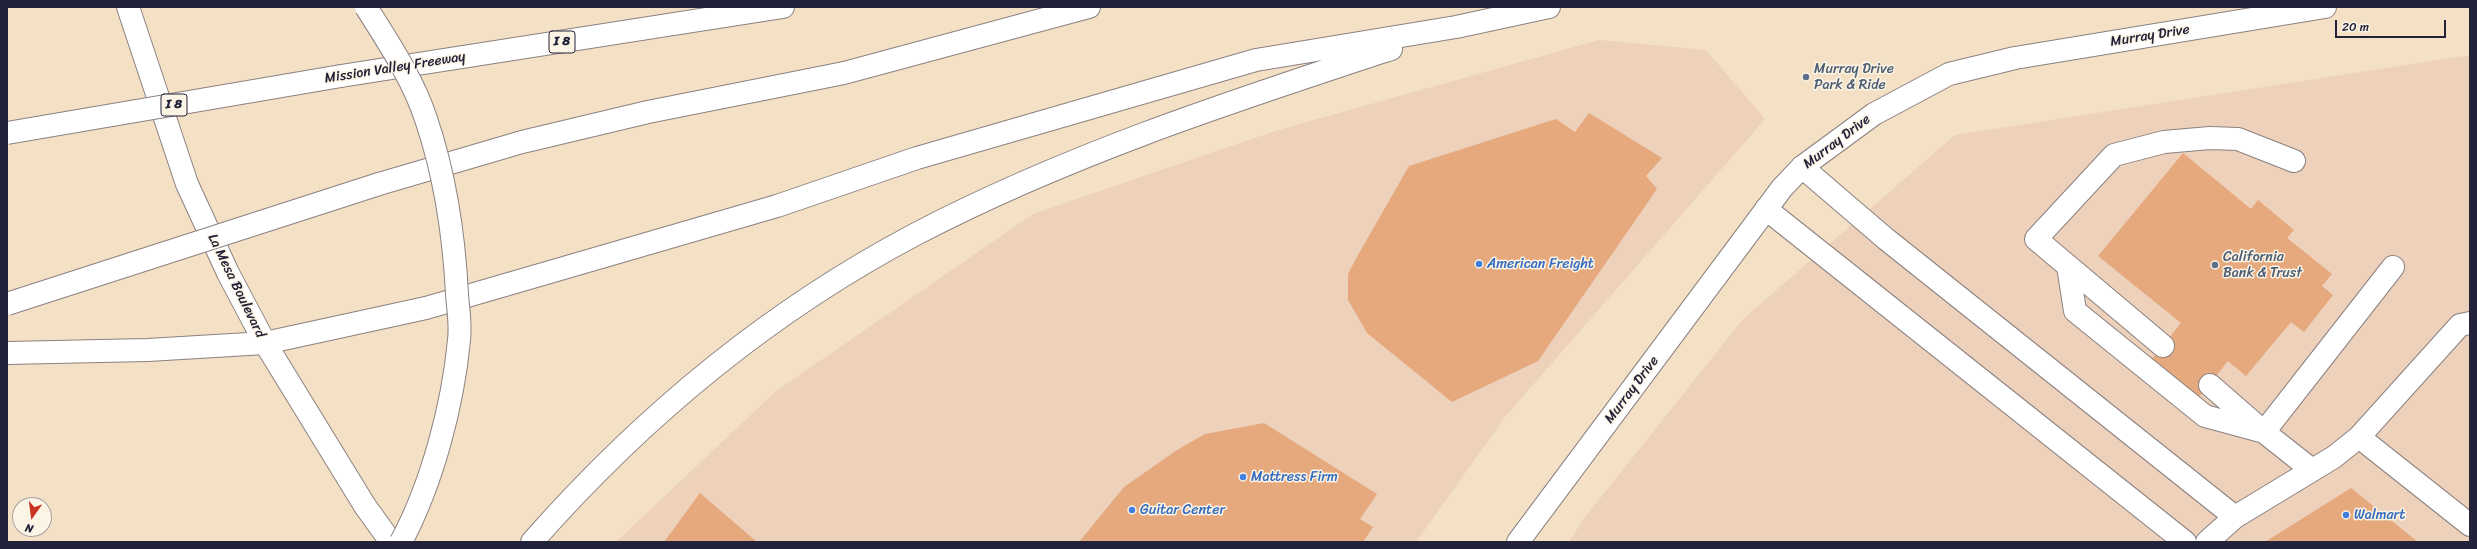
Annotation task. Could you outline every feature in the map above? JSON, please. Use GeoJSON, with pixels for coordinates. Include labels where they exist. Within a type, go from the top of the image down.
{"type":"FeatureCollection","features":[{"type":"Feature","properties":{"kind":"main road","name":"La Mesa Boulevard"},"geometry":{"type":"LineString","coordinates":[[128,7],[187,184],[265,343],[365,506],[391,542]]}},
{"type":"Feature","properties":{"kind":"main road"},"geometry":{"type":"LineString","coordinates":[[366,7],[388,42],[426,118],[438,159],[447,205],[455,263],[460,338],[452,390],[436,451],[416,512],[401,542]]}},
{"type":"Feature","properties":{"kind":"main road","name":"Mission Valley Freeway"},"geometry":{"type":"LineString","coordinates":[[7,133],[341,76],[783,7]]}},
{"type":"Feature","properties":{"kind":"main road"},"geometry":{"type":"LineString","coordinates":[[7,304],[379,184],[522,142],[648,112],[844,72],[1089,7]]}},
{"type":"Feature","properties":{"kind":"main road"},"geometry":{"type":"LineString","coordinates":[[7,353],[148,350],[265,343],[426,308],[777,206],[917,158],[1256,60],[1456,27],[1549,7]]}},
{"type":"Feature","properties":{"kind":"main road","name":"Murray Drive"},"geometry":{"type":"LineString","coordinates":[[1518,542],[1766,208],[1802,168],[1874,114],[1948,74],[2015,58],[2325,7]]}},
{"type":"Feature","properties":{"kind":"main road"},"geometry":{"type":"LineString","coordinates":[[532,542],[645,424],[745,343],[793,308],[915,235],[999,193],[1148,131],[1456,27]]}},
{"type":"Feature","properties":{"kind":"main road"},"geometry":{"type":"LineString","coordinates":[[2163,346],[2036,239],[2114,155],[2164,142],[2210,138],[2238,139],[2294,161]]}},
{"type":"Feature","properties":{"kind":"main road"},"geometry":{"type":"LineString","coordinates":[[1802,168],[1886,239],[2235,516]]}},
{"type":"Feature","properties":{"kind":"main road"},"geometry":{"type":"LineString","coordinates":[[1766,208],[2184,542]]}},
{"type":"Feature","properties":{"kind":"main road"},"geometry":{"type":"LineString","coordinates":[[2068,266],[2075,311],[2205,416],[2264,432]]}},
{"type":"Feature","properties":{"kind":"main road"},"geometry":{"type":"LineString","coordinates":[[2264,432],[2393,267]]}},
{"type":"Feature","properties":{"kind":"main road"},"geometry":{"type":"LineString","coordinates":[[2207,542],[2235,516],[2334,457],[2359,437],[2460,325],[2470,323]]}},
{"type":"Feature","properties":{"kind":"main road"},"geometry":{"type":"LineString","coordinates":[[2210,385],[2264,432],[2312,470]]}},
{"type":"Feature","properties":{"kind":"main road"},"geometry":{"type":"LineString","coordinates":[[2359,437],[2470,525]]}},
{"type":"Feature","properties":{"kind":"shaded area"},"geometry":{"type":"Polygon","coordinates":[[[1599,40],[1706,50],[1765,119],[1505,417],[1416,542],[616,542],[775,392],[1033,214],[1275,131],[1599,40]]]}},
{"type":"Feature","properties":{"kind":"shaded area"},"geometry":{"type":"Polygon","coordinates":[[[2470,55],[2470,542],[1569,542],[1583,520],[1743,319],[1955,135],[2470,55]]]}},
{"type":"Feature","properties":{"kind":"building","name":"American Freight"},"geometry":{"type":"Polygon","coordinates":[[[1589,113],[1662,158],[1646,176],[1657,189],[1538,361],[1452,402],[1367,333],[1348,300],[1348,274],[1409,166],[1556,119],[1575,132],[1589,113]]]}},
{"type":"Feature","properties":{"kind":"building","name":"California Bank & Trust"},"geometry":{"type":"Polygon","coordinates":[[[2183,153],[2251,209],[2258,200],[2294,230],[2287,238],[2332,274],[2322,286],[2333,295],[2304,332],[2291,322],[2246,376],[2228,361],[2195,402],[2148,364],[2181,323],[2098,256],[2183,153]]]}},
{"type":"Feature","properties":{"kind":"building","name":"Mattress Firm"},"geometry":{"type":"Polygon","coordinates":[[[1264,423],[1377,494],[1360,519],[1373,527],[1363,542],[1079,542],[1124,487],[1177,450],[1205,434],[1264,423]]]}},
{"type":"Feature","properties":{"kind":"building","name":"Walmart"},"geometry":{"type":"Polygon","coordinates":[[[2351,488],[2418,542],[2265,542],[2351,488]]]}},
{"type":"Feature","properties":{"kind":"building"},"geometry":{"type":"Polygon","coordinates":[[[700,493],[757,542],[664,542],[700,493]]]}},
{"type":"Feature","properties":{"kind":"place","name":"Murray Drive Park & Ride"},"geometry":{"type":"Point","coordinates":[1806,77]}},
{"type":"Feature","properties":{"kind":"place","name":"American Freight"},"geometry":{"type":"Point","coordinates":[1479,264]}},
{"type":"Feature","properties":{"kind":"place","name":"California Bank & Trust"},"geometry":{"type":"Point","coordinates":[2215,265]}},
{"type":"Feature","properties":{"kind":"place","name":"Mattress Firm"},"geometry":{"type":"Point","coordinates":[1243,477]}},
{"type":"Feature","properties":{"kind":"place","name":"Guitar Center"},"geometry":{"type":"Point","coordinates":[1132,510]}},
{"type":"Feature","properties":{"kind":"place","name":"Walmart"},"geometry":{"type":"Point","coordinates":[2346,515]}}]}
